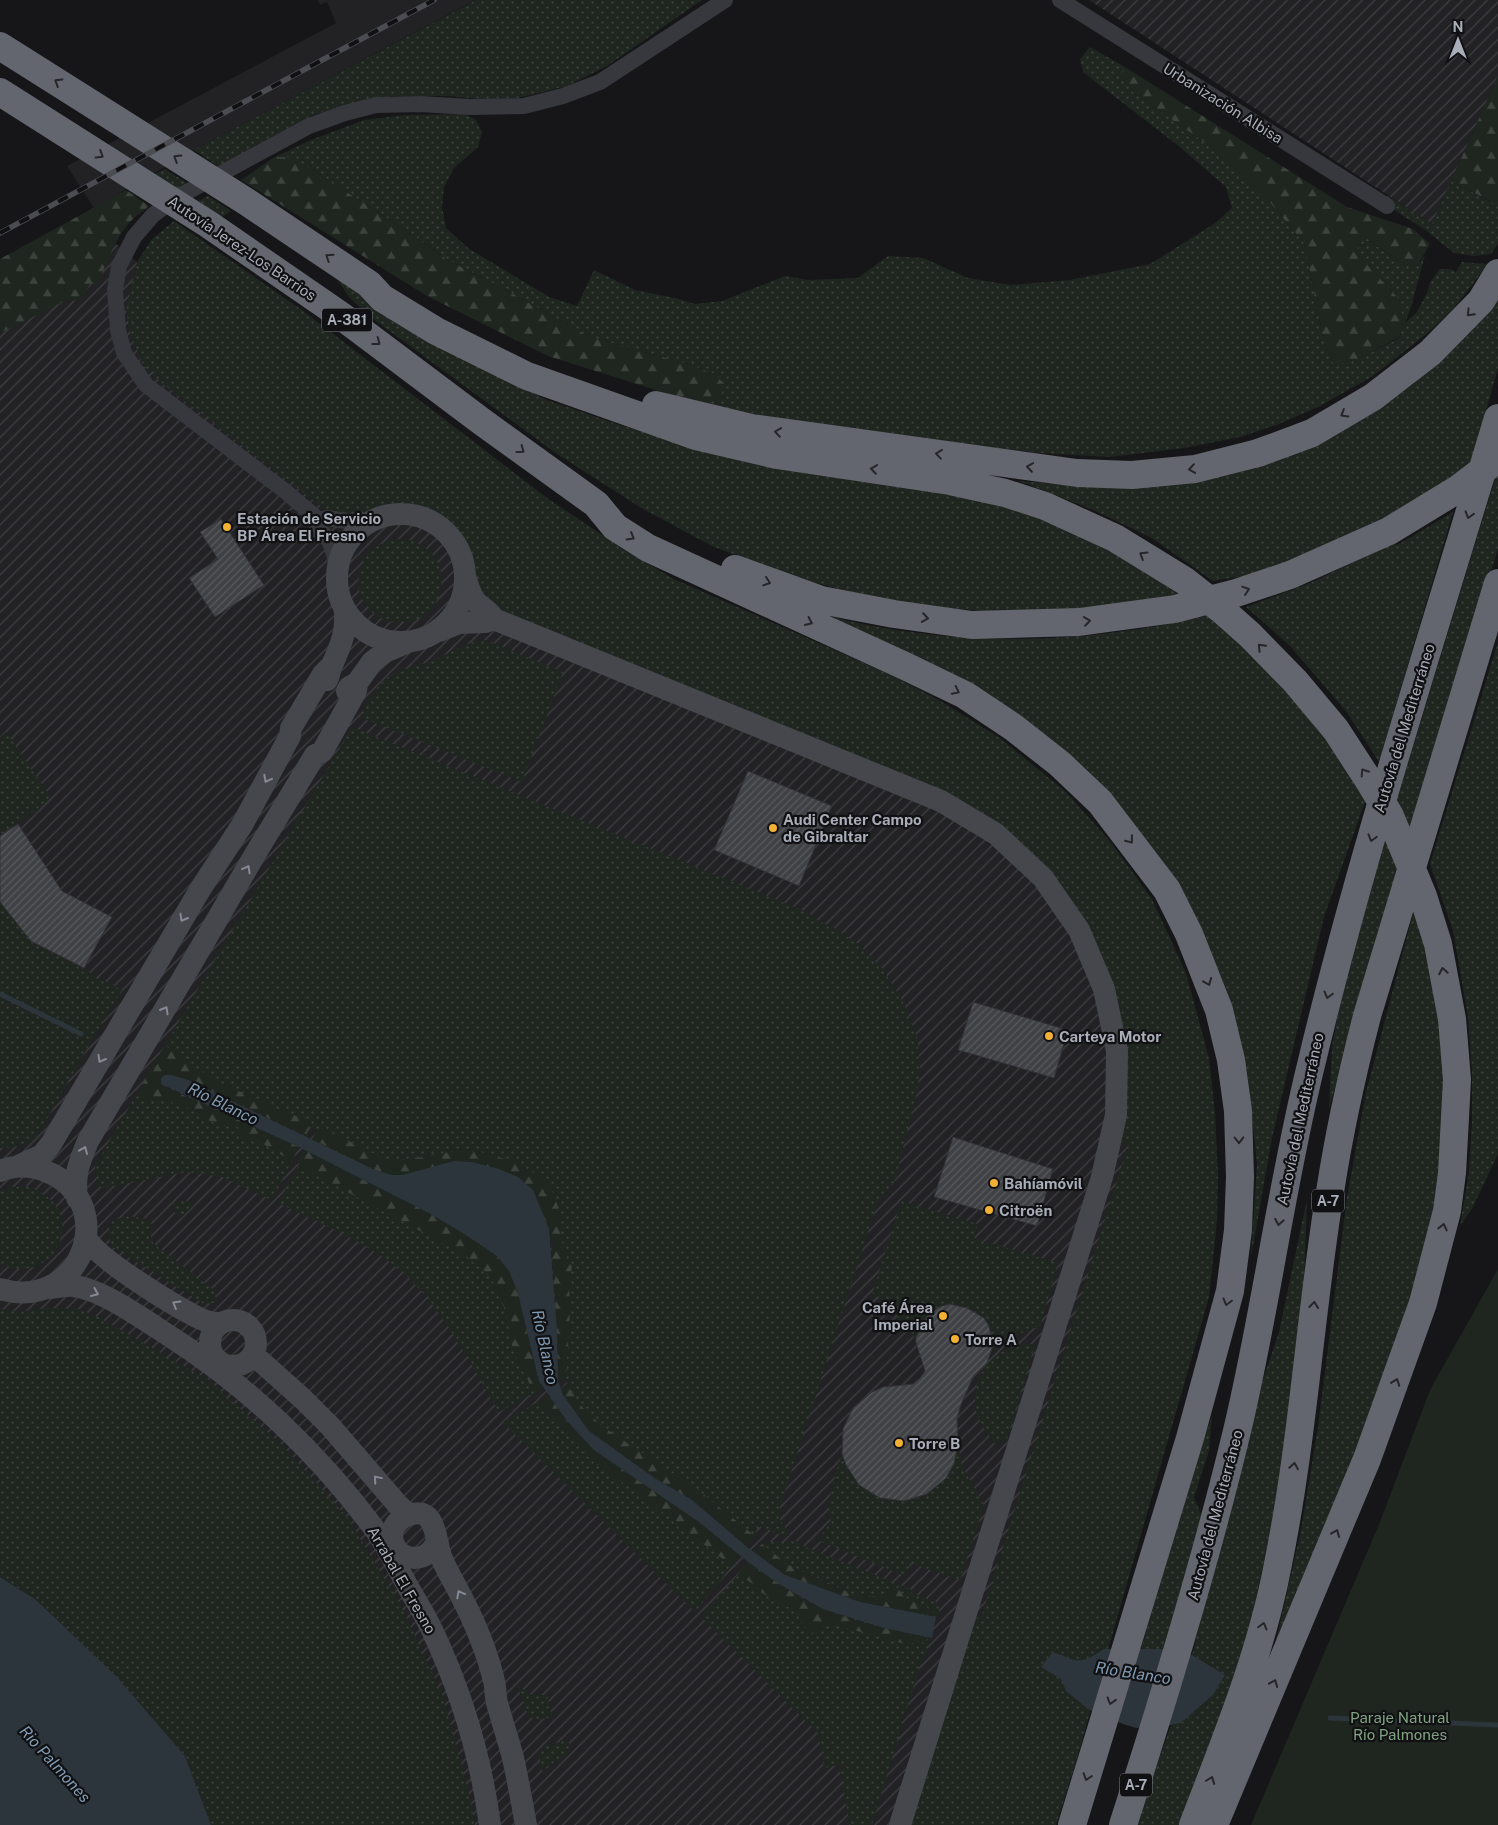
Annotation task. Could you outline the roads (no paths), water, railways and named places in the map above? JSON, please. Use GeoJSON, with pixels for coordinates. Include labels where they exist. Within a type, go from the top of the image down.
{"type":"FeatureCollection","features":[{"type":"Feature","properties":{"kind":"highway"},"geometry":{"type":"LineString","coordinates":[[0,46],[247,202],[369,284],[382,298],[436,331],[527,376],[705,438],[777,455],[950,480],[1005,493],[1045,506],[1088,525],[1139,552],[1184,581],[1224,611],[1295,681],[1336,730],[1372,784],[1390,816],[1423,896],[1438,944],[1452,1018],[1457,1080],[1452,1173],[1447,1211],[1431,1275],[1401,1366],[1366,1459],[1214,1825]]}},
{"type":"Feature","properties":{"kind":"highway","name":"Autovía Jerez-Los Barrios"},"geometry":{"type":"LineString","coordinates":[[0,92],[208,224],[340,314],[481,421],[596,504]]}},
{"type":"Feature","properties":{"kind":"highway"},"geometry":{"type":"LineString","coordinates":[[369,284],[388,287],[484,342],[592,386],[667,408],[752,428],[826,439],[1077,473],[1132,475],[1195,469],[1258,453],[1312,433],[1373,397],[1430,354],[1482,301],[1498,273]]}},
{"type":"Feature","properties":{"kind":"highway","name":"Autovía del Mediterráneo"},"geometry":{"type":"LineString","coordinates":[[1123,1825],[1182,1637],[1237,1430],[1308,1078],[1328,997],[1378,817],[1498,418]]}},
{"type":"Feature","properties":{"kind":"highway"},"geometry":{"type":"LineString","coordinates":[[596,504],[622,512],[695,552],[758,578],[821,600],[894,614],[972,625],[1079,622],[1175,609],[1236,593],[1290,575],[1389,531],[1458,488],[1498,458]]}},
{"type":"Feature","properties":{"kind":"highway"},"geometry":{"type":"LineString","coordinates":[[596,504],[615,527],[648,548],[914,670],[964,695],[1014,727],[1060,764],[1100,802],[1167,890],[1189,934],[1219,1010],[1232,1060],[1238,1111],[1240,1177],[1238,1230],[1230,1291],[1190,1438],[1072,1825]]}},
{"type":"Feature","properties":{"kind":"highway","name":"A-7"},"geometry":{"type":"LineString","coordinates":[[1193,1825],[1240,1704],[1252,1667],[1278,1564],[1299,1440],[1329,1192],[1353,1072],[1370,1007],[1498,583]]}},
{"type":"Feature","properties":{"kind":"highway"},"geometry":{"type":"LineString","coordinates":[[1228,1825],[1257,1756],[1259,1720]]}},
{"type":"Feature","properties":{"kind":"street"},"geometry":{"type":"LineString","coordinates":[[338,567],[330,542],[320,529],[319,520],[286,491],[146,385],[124,353],[118,330],[115,290],[119,266],[134,236],[153,215],[176,198],[309,126],[345,113],[376,105],[524,106],[563,96],[600,82],[725,0]]}},
{"type":"Feature","properties":{"kind":"street","name":"Urbanización Albisa"},"geometry":{"type":"LineString","coordinates":[[1060,0],[1387,206]]}},
{"type":"Feature","properties":{"kind":"street"},"geometry":{"type":"LineString","coordinates":[[5,1169],[42,1155],[51,1144],[201,888],[242,825],[290,736],[291,728],[323,674],[330,667],[342,643],[346,627],[344,609],[337,585],[341,554],[356,532],[367,524],[386,516],[406,514],[431,522],[442,530],[455,545],[463,563],[472,596],[477,603],[490,612],[494,619],[941,801],[996,834],[1042,878],[1079,930],[1104,989],[1117,1051],[1116,1115],[1102,1177],[900,1825]]}},
{"type":"Feature","properties":{"kind":"street"},"geometry":{"type":"LineString","coordinates":[[319,520],[327,518],[367,524]]}},
{"type":"Feature","properties":{"kind":"street"},"geometry":{"type":"LineString","coordinates":[[434,632],[445,624],[460,602],[464,590],[465,576]]}},
{"type":"Feature","properties":{"kind":"street"},"geometry":{"type":"LineString","coordinates":[[344,609],[359,627],[370,634],[396,642],[409,642]]}},
{"type":"Feature","properties":{"kind":"street"},"geometry":{"type":"LineString","coordinates":[[77,1198],[75,1180],[79,1161],[88,1141],[315,755],[313,749],[349,687],[357,683],[372,662],[386,652],[459,623],[485,622],[494,619]]}},
{"type":"Feature","properties":{"kind":"street"},"geometry":{"type":"LineString","coordinates":[[201,888],[221,915]]}},
{"type":"Feature","properties":{"kind":"street"},"geometry":{"type":"LineString","coordinates":[[0,1289],[24,1294],[48,1288],[68,1274],[76,1264],[82,1254],[86,1237],[85,1219],[77,1198],[70,1188],[51,1173],[28,1167],[5,1169]]}},
{"type":"Feature","properties":{"kind":"street"},"geometry":{"type":"LineString","coordinates":[[86,1237],[92,1248],[112,1264],[201,1319],[220,1323],[234,1320],[248,1324],[255,1339],[254,1352],[246,1362],[234,1366],[222,1364],[212,1354],[209,1343],[210,1335],[220,1323]]}},
{"type":"Feature","properties":{"kind":"street","name":"Arrabal El Fresno"},"geometry":{"type":"LineString","coordinates":[[48,1288],[73,1286],[101,1295],[205,1359],[273,1416],[333,1479],[388,1550],[432,1629],[453,1679],[474,1740],[490,1825]]}},
{"type":"Feature","properties":{"kind":"street","name":"Arrabal El Fresno"},"geometry":{"type":"LineString","coordinates":[[185,1346],[196,1351],[212,1354]]}},
{"type":"Feature","properties":{"kind":"street","name":"Arrabal El Fresno"},"geometry":{"type":"LineString","coordinates":[[254,1352],[256,1358],[303,1398],[350,1447],[398,1505],[409,1515]]}},
{"type":"Feature","properties":{"kind":"street","name":"Arrabal El Fresno"},"geometry":{"type":"LineString","coordinates":[[234,1366],[236,1375],[241,1382],[273,1407],[351,1487],[386,1534],[393,1540],[398,1551],[424,1550],[442,1559],[468,1608],[491,1667],[497,1702],[513,1758],[526,1825]]}},
{"type":"Feature","properties":{"kind":"street","name":"Arrabal El Fresno"},"geometry":{"type":"LineString","coordinates":[[393,1540],[394,1526],[402,1518],[409,1515],[418,1514],[429,1518],[436,1530],[424,1550],[430,1568],[460,1628],[490,1708],[511,1788],[518,1825]]}},
{"type":"Feature","properties":{"kind":"street"},"geometry":{"type":"LineString","coordinates":[[424,1550],[410,1571],[441,1633],[473,1709],[496,1801],[498,1825]]}},
{"type":"Feature","properties":{"kind":"water"},"geometry":{"type":"Polygon","coordinates":[[[165,1075],[188,1080],[375,1170],[392,1175],[402,1175],[454,1161],[472,1162],[499,1169],[518,1177],[533,1190],[549,1229],[557,1331],[558,1380],[563,1395],[589,1431],[656,1479],[692,1500],[747,1547],[785,1575],[860,1602],[936,1617],[932,1638],[884,1628],[823,1609],[779,1584],[748,1562],[699,1522],[594,1450],[567,1421],[539,1381],[518,1293],[509,1271],[497,1256],[429,1213],[299,1147],[161,1084],[161,1078],[165,1075]]]}},
{"type":"Feature","properties":{"kind":"water","name":"Rio Palmones"},"geometry":{"type":"Polygon","coordinates":[[[0,1577],[35,1599],[116,1676],[185,1756],[211,1825],[0,1825],[0,1577]]]}},
{"type":"Feature","properties":{"kind":"water"},"geometry":{"type":"Polygon","coordinates":[[[1104,1649],[1161,1649],[1192,1655],[1225,1675],[1213,1695],[1181,1723],[1136,1728],[1088,1709],[1066,1691],[1061,1679],[1041,1667],[1052,1653],[1083,1660],[1104,1649]]]}},
{"type":"Feature","properties":{"kind":"waterway","name":"Río Blanco"},"geometry":{"type":"LineString","coordinates":[[0,994],[81,1034]]}},
{"type":"Feature","properties":{"kind":"waterway","name":"Río Blanco"},"geometry":{"type":"LineString","coordinates":[[1330,1718],[1498,1725]]}},
{"type":"Feature","properties":{"kind":"railway"},"geometry":{"type":"LineString","coordinates":[[0,233],[434,0]]}},
{"type":"Feature","properties":{"kind":"place","name":"Estación de Servicio BP Área El Fresno"},"geometry":{"type":"Point","coordinates":[227,527]}},
{"type":"Feature","properties":{"kind":"place","name":"Audi Center Campo de Gibraltar"},"geometry":{"type":"Point","coordinates":[773,828]}},
{"type":"Feature","properties":{"kind":"place","name":"Carteya Motor"},"geometry":{"type":"Point","coordinates":[1049,1036]}},
{"type":"Feature","properties":{"kind":"place","name":"Bahíamóvil"},"geometry":{"type":"Point","coordinates":[994,1183]}},
{"type":"Feature","properties":{"kind":"place","name":"Citroën"},"geometry":{"type":"Point","coordinates":[989,1210]}},
{"type":"Feature","properties":{"kind":"place","name":"Café Área Imperial"},"geometry":{"type":"Point","coordinates":[943,1316]}},
{"type":"Feature","properties":{"kind":"place","name":"Torre A"},"geometry":{"type":"Point","coordinates":[955,1339]}},
{"type":"Feature","properties":{"kind":"place","name":"Torre B"},"geometry":{"type":"Point","coordinates":[899,1443]}},
{"type":"Feature","properties":{"kind":"park label","name":"Paraje Natural Río Palmones"},"geometry":{"type":"Point","coordinates":[1400,1726]}}]}
